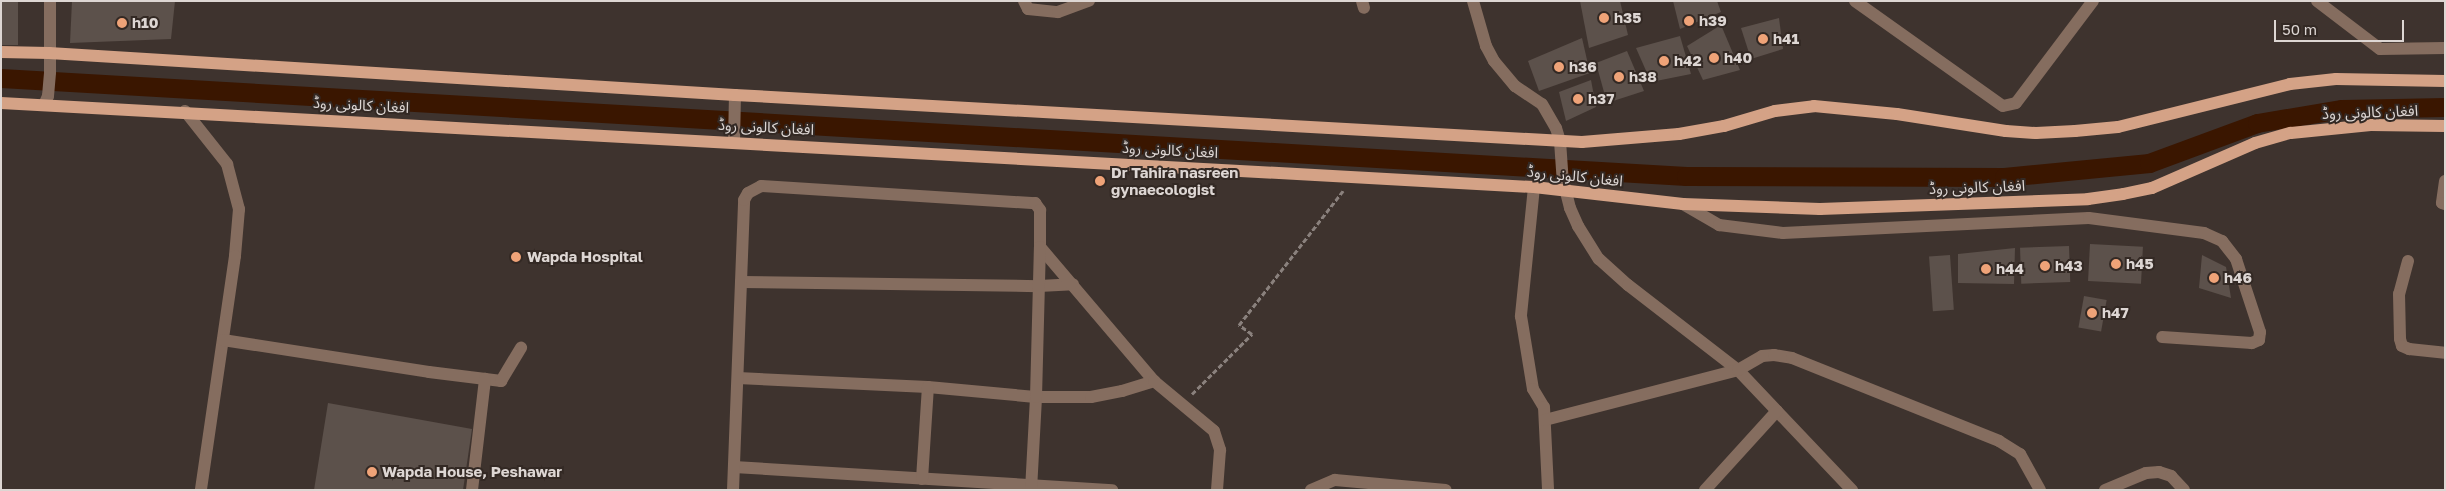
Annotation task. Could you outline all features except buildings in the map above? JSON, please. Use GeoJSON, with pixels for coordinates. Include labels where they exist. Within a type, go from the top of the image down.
{"type":"FeatureCollection","features":[{"type":"Feature","properties":{"kind":"main road"},"geometry":{"type":"LineString","coordinates":[[1,52],[49,53],[735,95],[1560,141],[1610,141],[1679,134],[1724,126],[1775,111],[1814,106],[1897,114],[2006,131],[2036,133],[2075,132],[2118,127],[2290,84],[2336,79],[2445,81]]}},
{"type":"Feature","properties":{"kind":"main road","name":"افغان کالونی روڈ"},"geometry":{"type":"LineString","coordinates":[[1,103],[46,101],[185,111],[1534,187],[1564,185],[1682,204],[1820,209],[2088,199],[2152,188],[2255,143],[2292,133],[2371,125],[2445,126]]}},
{"type":"Feature","properties":{"kind":"street"},"geometry":{"type":"LineString","coordinates":[[46,101],[50,72],[50,1]]}},
{"type":"Feature","properties":{"kind":"street"},"geometry":{"type":"LineString","coordinates":[[1024,1],[1028,9],[1058,12],[1090,1]]}},
{"type":"Feature","properties":{"kind":"street"},"geometry":{"type":"LineString","coordinates":[[1473,1],[1486,46],[1494,61],[1516,86],[1542,104],[1548,111],[1560,141],[1563,155],[1564,185],[1578,226],[1599,259],[1628,285],[1738,370],[1852,490]]}},
{"type":"Feature","properties":{"kind":"street"},"geometry":{"type":"LineString","coordinates":[[1855,1],[2003,106],[2009,106],[2016,103],[2093,1]]}},
{"type":"Feature","properties":{"kind":"street"},"geometry":{"type":"LineString","coordinates":[[2316,1],[2380,49],[2445,48]]}},
{"type":"Feature","properties":{"kind":"street"},"geometry":{"type":"LineString","coordinates":[[734,142],[735,95]]}},
{"type":"Feature","properties":{"kind":"street"},"geometry":{"type":"LineString","coordinates":[[185,111],[227,164],[239,210],[235,256],[201,490]]}},
{"type":"Feature","properties":{"kind":"street"},"geometry":{"type":"LineString","coordinates":[[2445,182],[2442,203],[2445,204]]}},
{"type":"Feature","properties":{"kind":"street"},"geometry":{"type":"LineString","coordinates":[[733,490],[744,200],[748,193],[761,186],[1035,203],[1040,210],[1040,247],[1036,397],[1031,487]]}},
{"type":"Feature","properties":{"kind":"street"},"geometry":{"type":"LineString","coordinates":[[1534,187],[1522,316],[1533,389],[1544,407],[1548,490]]}},
{"type":"Feature","properties":{"kind":"street"},"geometry":{"type":"LineString","coordinates":[[1682,204],[1719,225],[1784,233],[2089,218],[2204,233],[2222,241],[2236,259],[2260,332],[2259,340],[2252,343],[2162,337]]}},
{"type":"Feature","properties":{"kind":"street"},"geometry":{"type":"LineString","coordinates":[[1040,247],[1154,381],[1214,431],[1220,450],[1217,490]]}},
{"type":"Feature","properties":{"kind":"street"},"geometry":{"type":"LineString","coordinates":[[2408,261],[2399,294],[2400,339],[2402,346],[2408,349],[2445,353]]}},
{"type":"Feature","properties":{"kind":"street"},"geometry":{"type":"LineString","coordinates":[[741,282],[1039,286],[1073,284]]}},
{"type":"Feature","properties":{"kind":"street"},"geometry":{"type":"LineString","coordinates":[[223,340],[501,381],[522,348]]}},
{"type":"Feature","properties":{"kind":"street"},"geometry":{"type":"LineString","coordinates":[[1545,420],[1738,370],[1762,356],[1774,355],[1792,358],[1999,441],[2020,454],[2040,490]]}},
{"type":"Feature","properties":{"kind":"street"},"geometry":{"type":"LineString","coordinates":[[738,378],[928,387],[1036,397],[1092,397],[1122,391],[1154,381]]}},
{"type":"Feature","properties":{"kind":"street"},"geometry":{"type":"LineString","coordinates":[[472,490],[485,379]]}},
{"type":"Feature","properties":{"kind":"street"},"geometry":{"type":"LineString","coordinates":[[922,478],[928,387]]}},
{"type":"Feature","properties":{"kind":"street"},"geometry":{"type":"LineString","coordinates":[[1705,490],[1777,411]]}},
{"type":"Feature","properties":{"kind":"street"},"geometry":{"type":"LineString","coordinates":[[734,467],[922,478],[1031,487],[1112,490]]}},
{"type":"Feature","properties":{"kind":"street"},"geometry":{"type":"LineString","coordinates":[[2105,490],[2146,473],[2160,472],[2170,476],[2184,490]]}},
{"type":"Feature","properties":{"kind":"street"},"geometry":{"type":"LineString","coordinates":[[1311,490],[1335,485],[1446,490]]}},
{"type":"Feature","properties":{"kind":"path"},"geometry":{"type":"LineString","coordinates":[[1182,405],[1252,334],[1239,324],[1354,177]]}},
{"type":"Feature","properties":{"kind":"waterway"},"geometry":{"type":"LineString","coordinates":[[1,78],[1686,176],[2004,177],[2149,163],[2257,123],[2342,109],[2445,107]]}},
{"type":"Feature","properties":{"kind":"place","name":"h35"},"geometry":{"type":"Point","coordinates":[1604,18]}},
{"type":"Feature","properties":{"kind":"place","name":"h39"},"geometry":{"type":"Point","coordinates":[1689,21]}},
{"type":"Feature","properties":{"kind":"place","name":"h10"},"geometry":{"type":"Point","coordinates":[122,23]}},
{"type":"Feature","properties":{"kind":"place","name":"h41"},"geometry":{"type":"Point","coordinates":[1763,39]}},
{"type":"Feature","properties":{"kind":"place","name":"h40"},"geometry":{"type":"Point","coordinates":[1714,58]}},
{"type":"Feature","properties":{"kind":"place","name":"h42"},"geometry":{"type":"Point","coordinates":[1664,61]}},
{"type":"Feature","properties":{"kind":"place","name":"h36"},"geometry":{"type":"Point","coordinates":[1559,67]}},
{"type":"Feature","properties":{"kind":"place","name":"h38"},"geometry":{"type":"Point","coordinates":[1619,77]}},
{"type":"Feature","properties":{"kind":"place","name":"h37"},"geometry":{"type":"Point","coordinates":[1578,99]}},
{"type":"Feature","properties":{"kind":"place","name":"Dr Tahira nasreen gynaecologist"},"geometry":{"type":"Point","coordinates":[1100,181]}},
{"type":"Feature","properties":{"kind":"place","name":"Wapda Hospital"},"geometry":{"type":"Point","coordinates":[516,257]}},
{"type":"Feature","properties":{"kind":"place","name":"h45"},"geometry":{"type":"Point","coordinates":[2116,264]}},
{"type":"Feature","properties":{"kind":"place","name":"h43"},"geometry":{"type":"Point","coordinates":[2045,266]}},
{"type":"Feature","properties":{"kind":"place","name":"h44"},"geometry":{"type":"Point","coordinates":[1986,269]}},
{"type":"Feature","properties":{"kind":"place","name":"h46"},"geometry":{"type":"Point","coordinates":[2214,278]}},
{"type":"Feature","properties":{"kind":"place","name":"h47"},"geometry":{"type":"Point","coordinates":[2092,313]}},
{"type":"Feature","properties":{"kind":"place","name":"Wapda House, Peshawar"},"geometry":{"type":"Point","coordinates":[372,472]}}]}
